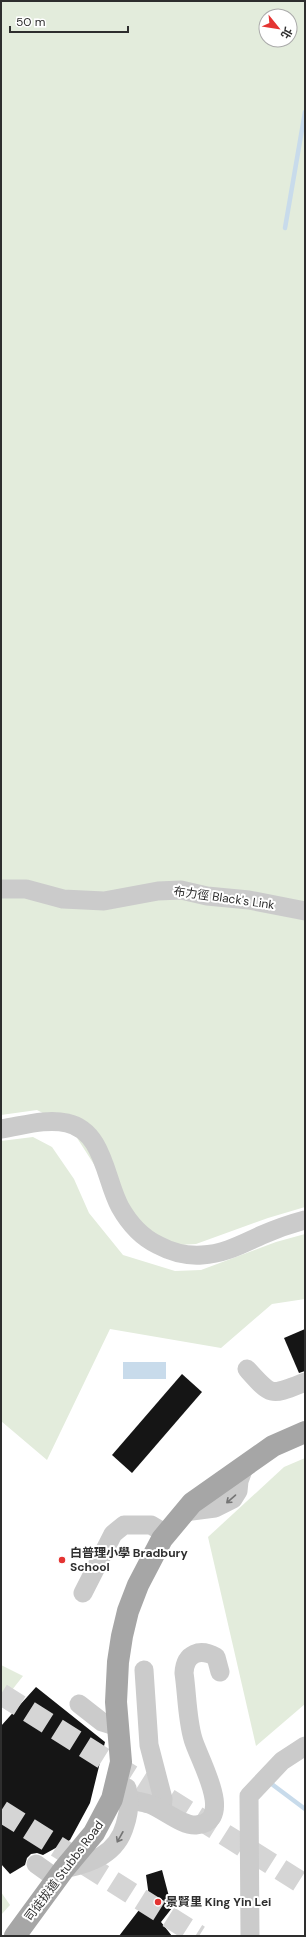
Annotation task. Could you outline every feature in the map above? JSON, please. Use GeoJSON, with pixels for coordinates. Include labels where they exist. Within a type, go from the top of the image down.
{"type":"FeatureCollection","features":[{"type":"Feature","properties":{"kind":"main road","name":"司徒拔道 Stubbs Road"},"geometry":{"type":"LineString","coordinates":[[15,1936],[61,1874],[94,1833],[112,1798],[121,1762],[116,1702],[118,1662],[128,1611],[146,1566],[166,1534],[192,1503],[273,1446],[305,1432]]}},
{"type":"Feature","properties":{"kind":"street","name":"布力徑 Black's Link"},"geometry":{"type":"LineString","coordinates":[[1,889],[26,889],[63,899],[104,901],[158,891],[181,890],[207,896],[249,900],[305,911]]}},
{"type":"Feature","properties":{"kind":"street"},"geometry":{"type":"LineString","coordinates":[[1,1129],[47,1121],[67,1123],[81,1129],[95,1144],[116,1199],[126,1218],[137,1231],[149,1240],[172,1251],[200,1256],[220,1253],[271,1231],[305,1220]]}},
{"type":"Feature","properties":{"kind":"street"},"geometry":{"type":"LineString","coordinates":[[247,1369],[265,1390],[270,1392],[283,1391],[305,1382]]}},
{"type":"Feature","properties":{"kind":"street"},"geometry":{"type":"LineString","coordinates":[[83,1592],[113,1534],[124,1525],[151,1526],[166,1534]]}},
{"type":"Feature","properties":{"kind":"street"},"geometry":{"type":"LineString","coordinates":[[128,1799],[149,1804],[184,1822],[194,1825],[203,1824],[210,1819],[214,1812],[215,1803],[212,1787],[192,1738],[184,1672],[185,1663],[187,1659],[197,1653],[209,1654],[216,1657],[220,1672]]}},
{"type":"Feature","properties":{"kind":"street"},"geometry":{"type":"LineString","coordinates":[[144,1670],[149,1745],[163,1799],[162,1810]]}},
{"type":"Feature","properties":{"kind":"street"},"geometry":{"type":"LineString","coordinates":[[78,1704],[102,1722],[118,1726]]}},
{"type":"Feature","properties":{"kind":"street"},"geometry":{"type":"LineString","coordinates":[[250,1936],[249,1796],[282,1761],[305,1746]]}},
{"type":"Feature","properties":{"kind":"street"},"geometry":{"type":"LineString","coordinates":[[36,1864],[61,1874],[95,1860],[112,1849],[123,1833],[128,1816],[128,1799],[121,1762]]}},
{"type":"Feature","properties":{"kind":"green space"},"geometry":{"type":"Polygon","coordinates":[[[1,1],[305,1],[305,1207],[268,1218],[196,1244],[178,1245],[138,1233],[70,1127],[37,1110],[1,1115],[1,1]]]}},
{"type":"Feature","properties":{"kind":"green space"},"geometry":{"type":"Polygon","coordinates":[[[33,1137],[52,1147],[74,1179],[89,1213],[123,1255],[175,1271],[201,1270],[276,1242],[305,1234],[305,1299],[272,1304],[221,1348],[110,1329],[47,1460],[1,1421],[1,1141],[33,1137]]]}},
{"type":"Feature","properties":{"kind":"green space"},"geometry":{"type":"Polygon","coordinates":[[[305,1458],[305,1704],[256,1746],[208,1537],[284,1467],[305,1458]]]}},
{"type":"Feature","properties":{"kind":"green space"},"geometry":{"type":"Polygon","coordinates":[[[1,1665],[23,1676],[1,1704],[1,1665]]]}},
{"type":"Feature","properties":{"kind":"green space"},"geometry":{"type":"Polygon","coordinates":[[[1,1892],[10,1905],[1,1915],[1,1892]]]}},
{"type":"Feature","properties":{"kind":"water"},"geometry":{"type":"Polygon","coordinates":[[[123,1362],[166,1362],[166,1379],[123,1379],[123,1362]]]}},
{"type":"Feature","properties":{"kind":"building"},"geometry":{"type":"Polygon","coordinates":[[[305,1329],[305,1371],[299,1373],[284,1338],[305,1329]]]}},
{"type":"Feature","properties":{"kind":"building"},"geometry":{"type":"Polygon","coordinates":[[[182,1374],[202,1392],[132,1473],[112,1455],[182,1374]]]}},
{"type":"Feature","properties":{"kind":"building"},"geometry":{"type":"Polygon","coordinates":[[[36,1687],[105,1742],[90,1803],[70,1840],[43,1855],[37,1853],[31,1854],[27,1858],[25,1865],[10,1874],[1,1864],[1,1726],[36,1687]]]}},
{"type":"Feature","properties":{"kind":"building","name":"景賢里 King Yin Lei"},"geometry":{"type":"Polygon","coordinates":[[[162,1870],[172,1908],[161,1922],[172,1936],[119,1936],[149,1897],[146,1875],[162,1870]]]}},
{"type":"Feature","properties":{"kind":"waterway"},"geometry":{"type":"LineString","coordinates":[[285,228],[305,112]]}},
{"type":"Feature","properties":{"kind":"waterway"},"geometry":{"type":"LineString","coordinates":[[269,1779],[273,1785],[305,1809]]}},
{"type":"Feature","properties":{"kind":"tunnel"},"geometry":{"type":"LineString","coordinates":[[1,1694],[305,1885]]}},
{"type":"Feature","properties":{"kind":"tunnel"},"geometry":{"type":"LineString","coordinates":[[1,1811],[199,1936]]}},
{"type":"Feature","properties":{"kind":"place","name":"白普理小學 Bradbury School"},"geometry":{"type":"Point","coordinates":[62,1560]}},
{"type":"Feature","properties":{"kind":"place","name":"景賢里 King Yin Lei"},"geometry":{"type":"Point","coordinates":[158,1902]}}]}
